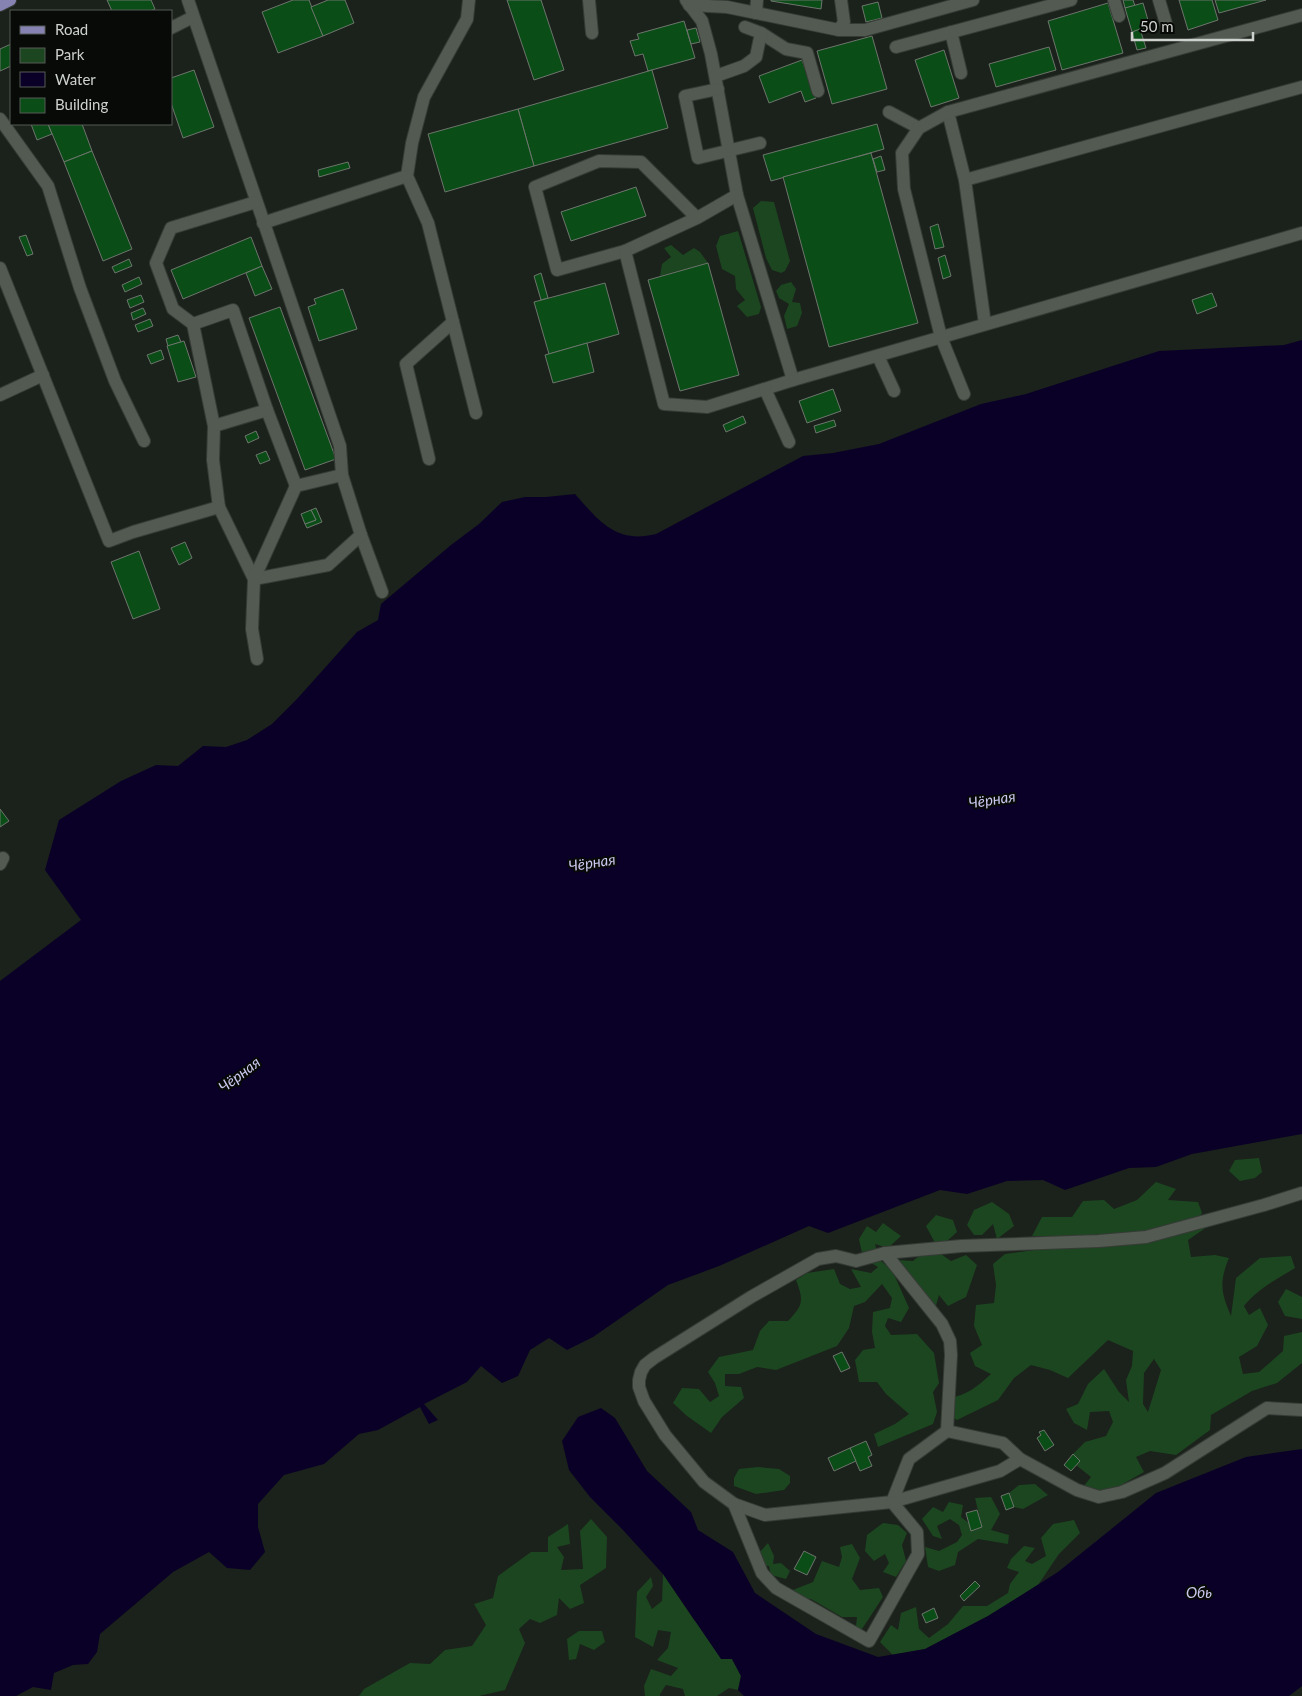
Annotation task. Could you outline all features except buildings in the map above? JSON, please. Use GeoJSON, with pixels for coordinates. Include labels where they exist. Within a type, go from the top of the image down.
{"type":"FeatureCollection","features":[{"type":"Feature","properties":{"kind":"main road"},"geometry":{"type":"LineString","coordinates":[[0,5],[10,0]]}},
{"type":"Feature","properties":{"kind":"lane"},"geometry":{"type":"LineString","coordinates":[[188,0],[340,446],[342,475],[361,536],[382,592]]}},
{"type":"Feature","properties":{"kind":"lane"},"geometry":{"type":"LineString","coordinates":[[469,0],[467,18],[424,96],[412,143],[407,176],[428,223],[476,413]]}},
{"type":"Feature","properties":{"kind":"lane"},"geometry":{"type":"LineString","coordinates":[[589,0],[592,33]]}},
{"type":"Feature","properties":{"kind":"lane"},"geometry":{"type":"LineString","coordinates":[[756,13],[757,0]]}},
{"type":"Feature","properties":{"kind":"lane"},"geometry":{"type":"LineString","coordinates":[[839,30],[844,22],[841,0]]}},
{"type":"Feature","properties":{"kind":"lane"},"geometry":{"type":"LineString","coordinates":[[688,2],[756,13],[839,30],[865,30],[934,5],[973,0]]}},
{"type":"Feature","properties":{"kind":"lane"},"geometry":{"type":"LineString","coordinates":[[896,47],[1072,0]]}},
{"type":"Feature","properties":{"kind":"lane"},"geometry":{"type":"LineString","coordinates":[[1114,0],[1119,16]]}},
{"type":"Feature","properties":{"kind":"lane"},"geometry":{"type":"LineString","coordinates":[[1159,0],[1167,27]]}},
{"type":"Feature","properties":{"kind":"lane"},"geometry":{"type":"LineString","coordinates":[[688,2],[702,21],[712,54],[737,195],[793,380]]}},
{"type":"Feature","properties":{"kind":"lane"},"geometry":{"type":"LineString","coordinates":[[964,394],[941,337],[904,189],[902,153],[919,128],[948,112],[1302,15]]}},
{"type":"Feature","properties":{"kind":"lane"},"geometry":{"type":"LineString","coordinates":[[172,28],[193,18]]}},
{"type":"Feature","properties":{"kind":"lane"},"geometry":{"type":"LineString","coordinates":[[745,28],[761,33],[786,49],[807,52],[818,91]]}},
{"type":"Feature","properties":{"kind":"lane"},"geometry":{"type":"LineString","coordinates":[[951,32],[961,73]]}},
{"type":"Feature","properties":{"kind":"lane"},"geometry":{"type":"LineString","coordinates":[[760,143],[698,158],[685,96],[717,82],[756,57],[761,33]]}},
{"type":"Feature","properties":{"kind":"lane"},"geometry":{"type":"LineString","coordinates":[[965,180],[1302,87]]}},
{"type":"Feature","properties":{"kind":"lane"},"geometry":{"type":"LineString","coordinates":[[889,112],[919,128]]}},
{"type":"Feature","properties":{"kind":"lane"},"geometry":{"type":"LineString","coordinates":[[948,112],[965,180],[985,324]]}},
{"type":"Feature","properties":{"kind":"lane"},"geometry":{"type":"LineString","coordinates":[[0,119],[48,186],[80,288],[115,381],[144,441]]}},
{"type":"Feature","properties":{"kind":"lane"},"geometry":{"type":"LineString","coordinates":[[697,218],[641,162],[598,161],[535,187],[557,270],[625,251],[697,218],[737,195]]}},
{"type":"Feature","properties":{"kind":"lane"},"geometry":{"type":"LineString","coordinates":[[263,223],[407,176]]}},
{"type":"Feature","properties":{"kind":"lane"},"geometry":{"type":"LineString","coordinates":[[254,579],[219,507],[213,460],[214,426],[193,324],[173,309],[156,263],[171,228],[256,202]]}},
{"type":"Feature","properties":{"kind":"lane"},"geometry":{"type":"LineString","coordinates":[[625,251],[664,404],[708,407],[793,380],[1302,233]]}},
{"type":"Feature","properties":{"kind":"lane"},"geometry":{"type":"LineString","coordinates":[[0,268],[109,541],[133,532],[219,507]]}},
{"type":"Feature","properties":{"kind":"lane"},"geometry":{"type":"LineString","coordinates":[[193,324],[233,310],[267,410],[296,486],[254,579],[252,629],[257,659]]}},
{"type":"Feature","properties":{"kind":"lane"},"geometry":{"type":"LineString","coordinates":[[429,459],[406,364],[453,322]]}},
{"type":"Feature","properties":{"kind":"lane"},"geometry":{"type":"LineString","coordinates":[[878,356],[894,391]]}},
{"type":"Feature","properties":{"kind":"lane"},"geometry":{"type":"LineString","coordinates":[[0,395],[43,375]]}},
{"type":"Feature","properties":{"kind":"lane"},"geometry":{"type":"LineString","coordinates":[[765,389],[789,442]]}},
{"type":"Feature","properties":{"kind":"lane"},"geometry":{"type":"LineString","coordinates":[[214,426],[267,410]]}},
{"type":"Feature","properties":{"kind":"lane"},"geometry":{"type":"LineString","coordinates":[[296,486],[342,475]]}},
{"type":"Feature","properties":{"kind":"lane"},"geometry":{"type":"LineString","coordinates":[[254,579],[328,565],[361,536]]}},
{"type":"Feature","properties":{"kind":"lane"},"geometry":{"type":"LineString","coordinates":[[1020,1459],[1000,1471],[892,1502],[765,1515],[734,1504],[704,1482],[665,1435],[644,1401],[639,1387],[639,1380],[644,1365],[751,1296],[818,1259],[836,1256],[856,1261],[885,1253],[961,1246],[1099,1242],[1146,1237],[1302,1193]]}},
{"type":"Feature","properties":{"kind":"lane"},"geometry":{"type":"LineString","coordinates":[[885,1253],[942,1324],[950,1341],[952,1355],[948,1431]]}},
{"type":"Feature","properties":{"kind":"lane"},"geometry":{"type":"LineString","coordinates":[[892,1502],[909,1459],[948,1431],[1004,1443],[1020,1459],[1076,1490],[1099,1497],[1122,1492],[1166,1473],[1267,1408],[1302,1410]]}},
{"type":"Feature","properties":{"kind":"lane"},"geometry":{"type":"LineString","coordinates":[[734,1504],[762,1573],[776,1588],[868,1641],[918,1554],[917,1532],[892,1502]]}},
{"type":"Feature","properties":{"kind":"green space"},"geometry":{"type":"Polygon","coordinates":[[[761,201],[774,202],[790,261],[785,271],[781,273],[772,270],[766,258],[753,208],[761,201]]]}},
{"type":"Feature","properties":{"kind":"green space"},"geometry":{"type":"Polygon","coordinates":[[[738,231],[761,307],[759,314],[747,317],[737,306],[745,300],[736,289],[735,276],[722,269],[716,246],[720,236],[738,231]]]}},
{"type":"Feature","properties":{"kind":"green space"},"geometry":{"type":"Polygon","coordinates":[[[671,245],[683,255],[694,248],[700,252],[708,263],[660,276],[662,264],[671,257],[664,248],[671,245]]]}},
{"type":"Feature","properties":{"kind":"green space"},"geometry":{"type":"Polygon","coordinates":[[[791,282],[796,289],[792,302],[800,303],[802,313],[797,326],[787,329],[784,316],[789,304],[779,298],[776,291],[781,285],[791,282]]]}},
{"type":"Feature","properties":{"kind":"green space"},"geometry":{"type":"Polygon","coordinates":[[[1259,1158],[1262,1172],[1255,1178],[1240,1181],[1229,1171],[1235,1160],[1259,1158]]]}},
{"type":"Feature","properties":{"kind":"green space"},"geometry":{"type":"Polygon","coordinates":[[[1156,1182],[1176,1189],[1168,1200],[1198,1202],[1202,1213],[1198,1219],[1150,1233],[1101,1236],[1032,1236],[1042,1217],[1072,1217],[1083,1201],[1104,1200],[1114,1209],[1137,1200],[1156,1182]]]}},
{"type":"Feature","properties":{"kind":"green space"},"geometry":{"type":"Polygon","coordinates":[[[992,1202],[1009,1214],[1014,1226],[997,1239],[993,1224],[982,1235],[974,1235],[967,1225],[974,1210],[992,1202]]]}},
{"type":"Feature","properties":{"kind":"green space"},"geometry":{"type":"Polygon","coordinates":[[[936,1215],[953,1220],[957,1232],[946,1242],[935,1243],[926,1226],[936,1215]]]}},
{"type":"Feature","properties":{"kind":"green space"},"geometry":{"type":"Polygon","coordinates":[[[883,1223],[901,1236],[888,1248],[875,1244],[879,1259],[893,1272],[909,1308],[901,1322],[888,1318],[885,1326],[891,1335],[917,1334],[934,1353],[939,1383],[933,1392],[937,1412],[933,1424],[878,1447],[874,1434],[895,1424],[909,1414],[886,1394],[877,1382],[859,1382],[855,1360],[863,1350],[875,1348],[872,1332],[873,1312],[890,1308],[892,1298],[882,1284],[865,1302],[854,1306],[849,1328],[837,1346],[776,1370],[757,1367],[739,1374],[725,1374],[725,1386],[741,1387],[744,1398],[722,1417],[711,1433],[687,1416],[673,1403],[682,1388],[699,1389],[710,1402],[719,1396],[715,1383],[708,1372],[719,1357],[753,1350],[760,1331],[769,1321],[788,1321],[797,1311],[801,1302],[796,1280],[807,1273],[834,1269],[840,1284],[850,1289],[861,1287],[851,1269],[871,1273],[878,1267],[863,1258],[859,1239],[867,1226],[876,1232],[883,1223]]]}},
{"type":"Feature","properties":{"kind":"green space"},"geometry":{"type":"Polygon","coordinates":[[[1207,1227],[1188,1240],[1191,1257],[1215,1255],[1229,1258],[1222,1287],[1231,1316],[1236,1278],[1260,1258],[1291,1256],[1295,1268],[1261,1289],[1244,1306],[1249,1315],[1260,1308],[1268,1325],[1257,1346],[1239,1357],[1243,1374],[1259,1372],[1283,1351],[1284,1336],[1302,1332],[1302,1363],[1277,1383],[1252,1391],[1211,1415],[1210,1430],[1176,1455],[1150,1451],[1136,1457],[1144,1472],[1116,1488],[1094,1496],[1083,1487],[1091,1477],[1076,1465],[1080,1461],[1073,1454],[1085,1442],[1106,1436],[1113,1422],[1109,1411],[1090,1412],[1087,1430],[1074,1423],[1066,1409],[1078,1404],[1088,1384],[1104,1369],[1119,1392],[1129,1402],[1126,1380],[1132,1366],[1133,1351],[1108,1340],[1068,1378],[1050,1370],[1031,1365],[1014,1378],[998,1400],[957,1420],[947,1414],[950,1398],[962,1395],[991,1374],[975,1366],[970,1353],[982,1345],[974,1326],[976,1305],[994,1303],[996,1285],[993,1264],[1005,1254],[1207,1227]],[[1154,1359],[1144,1373],[1143,1404],[1148,1412],[1161,1370],[1154,1359]]]}},
{"type":"Feature","properties":{"kind":"green space"},"geometry":{"type":"Polygon","coordinates":[[[941,1254],[951,1261],[966,1255],[977,1265],[966,1297],[948,1306],[939,1295],[935,1309],[896,1260],[913,1261],[920,1255],[941,1254]]]}},
{"type":"Feature","properties":{"kind":"green space"},"geometry":{"type":"Polygon","coordinates":[[[1286,1289],[1302,1297],[1302,1319],[1285,1316],[1278,1302],[1286,1289]]]}},
{"type":"Feature","properties":{"kind":"green space"},"geometry":{"type":"Polygon","coordinates":[[[758,1467],[779,1469],[790,1476],[790,1483],[784,1490],[756,1494],[734,1486],[734,1478],[739,1469],[758,1467]]]}},
{"type":"Feature","properties":{"kind":"green space"},"geometry":{"type":"Polygon","coordinates":[[[1035,1484],[1048,1495],[1023,1509],[1014,1507],[1009,1493],[1019,1485],[1035,1484]]]}},
{"type":"Feature","properties":{"kind":"green space"},"geometry":{"type":"Polygon","coordinates":[[[991,1497],[1000,1514],[991,1530],[1009,1535],[1008,1544],[978,1539],[958,1552],[955,1565],[939,1571],[928,1567],[925,1547],[939,1551],[957,1542],[962,1535],[959,1525],[950,1519],[937,1526],[942,1539],[933,1536],[922,1519],[933,1507],[943,1512],[949,1502],[963,1505],[961,1517],[970,1524],[971,1531],[982,1527],[975,1498],[991,1497]]]}},
{"type":"Feature","properties":{"kind":"green space"},"geometry":{"type":"Polygon","coordinates":[[[591,1519],[607,1537],[606,1568],[580,1585],[584,1603],[570,1609],[559,1598],[557,1615],[540,1623],[530,1619],[519,1629],[525,1643],[505,1690],[479,1696],[359,1696],[364,1689],[410,1663],[430,1664],[445,1650],[472,1646],[486,1625],[474,1604],[493,1598],[498,1576],[531,1552],[548,1552],[548,1537],[568,1524],[570,1544],[557,1547],[564,1557],[561,1570],[583,1569],[580,1531],[591,1519]]]}},
{"type":"Feature","properties":{"kind":"green space"},"geometry":{"type":"Polygon","coordinates":[[[1074,1520],[1080,1533],[1059,1554],[1038,1585],[988,1616],[925,1649],[893,1655],[880,1642],[891,1625],[898,1630],[901,1613],[916,1607],[919,1629],[929,1638],[948,1624],[963,1606],[987,1606],[1008,1593],[1010,1584],[1019,1572],[1007,1568],[1011,1559],[1024,1546],[1035,1548],[1025,1561],[1032,1564],[1046,1556],[1041,1538],[1053,1524],[1074,1520]]]}},
{"type":"Feature","properties":{"kind":"green space"},"geometry":{"type":"Polygon","coordinates":[[[883,1523],[898,1525],[907,1533],[902,1545],[906,1561],[896,1577],[883,1572],[889,1563],[885,1554],[874,1561],[865,1551],[867,1535],[883,1523]]]}},
{"type":"Feature","properties":{"kind":"green space"},"geometry":{"type":"Polygon","coordinates":[[[768,1543],[774,1556],[773,1564],[781,1563],[790,1571],[786,1579],[771,1575],[769,1566],[760,1565],[758,1554],[768,1543]]]}},
{"type":"Feature","properties":{"kind":"green space"},"geometry":{"type":"Polygon","coordinates":[[[852,1544],[860,1558],[852,1579],[860,1590],[879,1588],[883,1597],[860,1632],[856,1626],[857,1617],[842,1617],[811,1599],[798,1598],[793,1590],[813,1582],[822,1561],[839,1567],[842,1557],[840,1547],[852,1544]]]}},
{"type":"Feature","properties":{"kind":"green space"},"geometry":{"type":"Polygon","coordinates":[[[663,1574],[694,1620],[732,1659],[741,1676],[738,1690],[729,1688],[717,1696],[685,1696],[683,1689],[666,1685],[660,1696],[645,1696],[644,1686],[651,1669],[671,1676],[678,1668],[657,1660],[668,1648],[671,1632],[658,1630],[653,1647],[635,1637],[637,1592],[651,1577],[653,1586],[646,1597],[652,1609],[662,1601],[663,1574]]]}},
{"type":"Feature","properties":{"kind":"green space"},"geometry":{"type":"Polygon","coordinates":[[[579,1631],[602,1631],[605,1642],[594,1650],[580,1644],[576,1659],[569,1660],[567,1639],[579,1631]]]}},
{"type":"Feature","properties":{"kind":"water","name":"Чёрная"},"geometry":{"type":"Polygon","coordinates":[[[1302,340],[1302,1134],[1192,1154],[1156,1167],[1129,1168],[1065,1190],[1043,1180],[1007,1181],[967,1194],[940,1190],[828,1233],[809,1226],[719,1266],[668,1285],[593,1337],[567,1350],[549,1338],[530,1350],[518,1376],[502,1383],[481,1366],[467,1382],[424,1404],[438,1420],[429,1424],[420,1407],[378,1430],[359,1434],[324,1464],[284,1475],[258,1504],[258,1527],[265,1552],[250,1570],[227,1568],[209,1552],[173,1572],[100,1634],[97,1652],[88,1664],[73,1665],[54,1673],[51,1690],[33,1687],[16,1696],[0,1696],[0,981],[81,920],[45,870],[59,820],[121,781],[156,765],[178,766],[203,746],[226,747],[247,740],[272,724],[357,632],[378,620],[381,604],[479,524],[502,502],[525,497],[575,494],[601,521],[619,533],[630,536],[656,534],[803,456],[833,453],[879,444],[981,404],[1026,394],[1159,351],[1284,345],[1302,340]]]}},
{"type":"Feature","properties":{"kind":"water","name":"Обь"},"geometry":{"type":"Polygon","coordinates":[[[601,1408],[615,1418],[647,1471],[691,1512],[698,1530],[733,1552],[755,1593],[816,1634],[878,1657],[925,1649],[988,1616],[1058,1572],[1156,1493],[1246,1457],[1302,1449],[1302,1686],[1289,1696],[744,1696],[738,1690],[741,1676],[732,1659],[721,1659],[663,1574],[590,1497],[569,1470],[562,1441],[578,1417],[601,1408]]]}}]}
